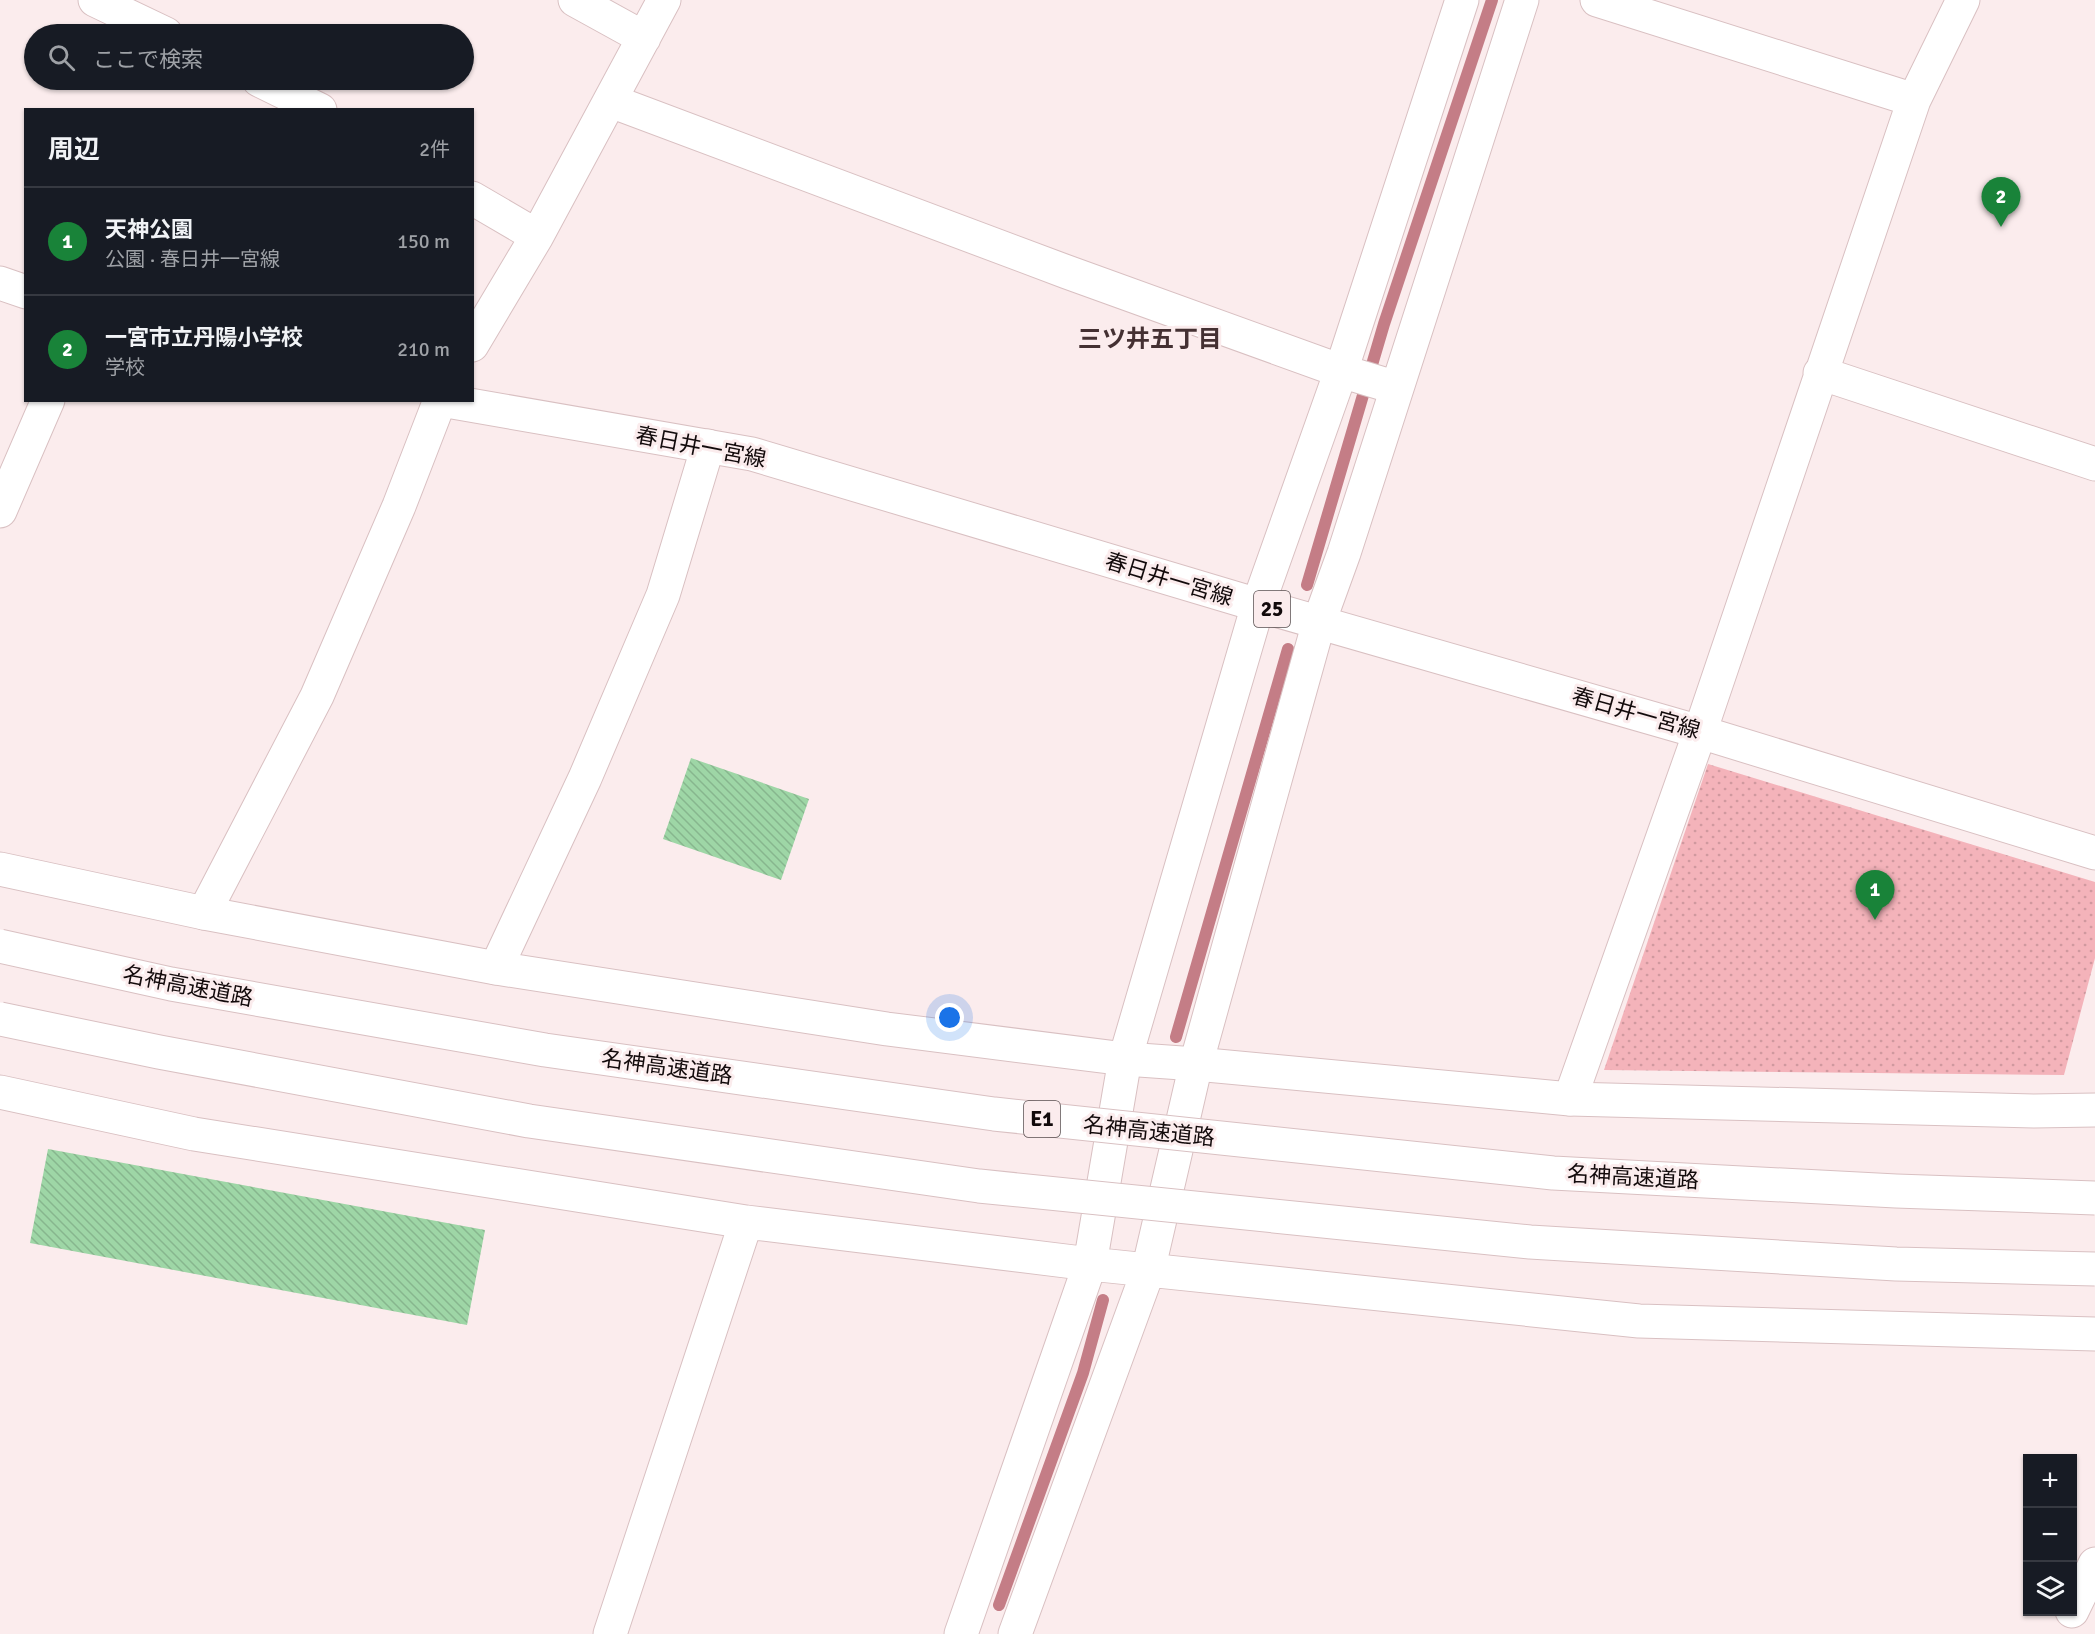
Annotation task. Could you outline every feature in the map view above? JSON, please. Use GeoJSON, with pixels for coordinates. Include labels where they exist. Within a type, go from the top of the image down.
{"type":"FeatureCollection","features":[{"type":"Feature","properties":{"kind":"main road"},"geometry":{"type":"LineString","coordinates":[[95,0],[145,24]]}},
{"type":"Feature","properties":{"kind":"main road"},"geometry":{"type":"LineString","coordinates":[[576,0],[644,38]]}},
{"type":"Feature","properties":{"kind":"main road"},"geometry":{"type":"LineString","coordinates":[[474,342],[537,236],[664,0]]}},
{"type":"Feature","properties":{"kind":"main road"},"geometry":{"type":"LineString","coordinates":[[1003,1634],[962,1631],[1090,1264],[1125,1059],[1258,605],[1341,371],[1462,0]]}},
{"type":"Feature","properties":{"kind":"main road"},"geometry":{"type":"LineString","coordinates":[[1015,1634],[1148,1270],[1196,1064],[1319,622],[1344,553],[1522,0]]}},
{"type":"Feature","properties":{"kind":"main road"},"geometry":{"type":"LineString","coordinates":[[1597,0],[1914,100]]}},
{"type":"Feature","properties":{"kind":"main road"},"geometry":{"type":"LineString","coordinates":[[1570,1099],[1700,732],[1914,100],[1963,0]]}},
{"type":"Feature","properties":{"kind":"main road"},"geometry":{"type":"LineString","coordinates":[[279,90],[316,108]]}},
{"type":"Feature","properties":{"kind":"main road"},"geometry":{"type":"LineString","coordinates":[[611,101],[1068,272],[1341,371],[1397,388]]}},
{"type":"Feature","properties":{"kind":"main road"},"geometry":{"type":"LineString","coordinates":[[474,199],[537,236]]}},
{"type":"Feature","properties":{"kind":"main road"},"geometry":{"type":"LineString","coordinates":[[0,283],[24,291]]}},
{"type":"Feature","properties":{"kind":"main road"},"geometry":{"type":"LineString","coordinates":[[1820,373],[2095,464]]}},
{"type":"Feature","properties":{"kind":"main road"},"geometry":{"type":"LineString","coordinates":[[0,511],[47,402]]}},
{"type":"Feature","properties":{"kind":"main road"},"geometry":{"type":"LineString","coordinates":[[204,913],[317,696],[399,506],[439,402]]}},
{"type":"Feature","properties":{"kind":"main road","name":"春日井一宮線"},"geometry":{"type":"LineString","coordinates":[[452,402],[752,454],[1258,605],[1700,732],[2095,853]]}},
{"type":"Feature","properties":{"kind":"main road"},"geometry":{"type":"LineString","coordinates":[[496,968],[585,778],[663,595],[708,446]]}},
{"type":"Feature","properties":{"kind":"main road"},"geometry":{"type":"LineString","coordinates":[[0,869],[204,913],[496,968],[886,1029],[1125,1059],[1570,1099],[2034,1111],[2095,1110]]}},
{"type":"Feature","properties":{"kind":"main road","name":"名神高速道路"},"geometry":{"type":"LineString","coordinates":[[0,946],[171,984],[545,1050],[993,1114],[1552,1173],[1896,1191],[2095,1198]]}},
{"type":"Feature","properties":{"kind":"main road"},"geometry":{"type":"LineString","coordinates":[[0,1019],[159,1052],[530,1121],[980,1186],[1530,1242],[1896,1264],[2095,1269]]}},
{"type":"Feature","properties":{"kind":"main road"},"geometry":{"type":"LineString","coordinates":[[0,1092],[194,1134],[746,1222],[1090,1264],[1639,1321],[2095,1334]]}},
{"type":"Feature","properties":{"kind":"main road"},"geometry":{"type":"LineString","coordinates":[[610,1634],[746,1222]]}},
{"type":"Feature","properties":{"kind":"main road"},"geometry":{"type":"LineString","coordinates":[[2077,1601],[2095,1564]]}},
{"type":"Feature","properties":{"kind":"main road"},"geometry":{"type":"LineString","coordinates":[[2062,1634],[2070,1616]]}},
{"type":"Feature","properties":{"kind":"shaded area"},"geometry":{"type":"Polygon","coordinates":[[[1708,764],[2095,882],[2095,958],[2064,1075],[1604,1070],[1708,764]]]}},
{"type":"Feature","properties":{"kind":"building"},"geometry":{"type":"Polygon","coordinates":[[[691,758],[809,799],[781,880],[663,839],[691,758]]]}},
{"type":"Feature","properties":{"kind":"building"},"geometry":{"type":"Polygon","coordinates":[[[48,1149],[485,1230],[467,1325],[30,1243],[48,1149]]]}},
{"type":"Feature","properties":{"kind":"waterway"},"geometry":{"type":"LineString","coordinates":[[1307,585],[1384,324],[1492,0]]}},
{"type":"Feature","properties":{"kind":"waterway"},"geometry":{"type":"LineString","coordinates":[[1176,1037],[1288,649]]}},
{"type":"Feature","properties":{"kind":"waterway"},"geometry":{"type":"LineString","coordinates":[[999,1605],[1083,1373],[1103,1300]]}},
{"type":"Feature","properties":{"kind":"place","name":"一宮市立丹陽小学校"},"geometry":{"type":"Point","coordinates":[2001,227]}},
{"type":"Feature","properties":{"kind":"place","name":"天神公園"},"geometry":{"type":"Point","coordinates":[1875,920]}},
{"type":"Feature","properties":{"kind":"district","name":"三ツ井五丁目"},"geometry":{"type":"Point","coordinates":[1150,339]}}]}
